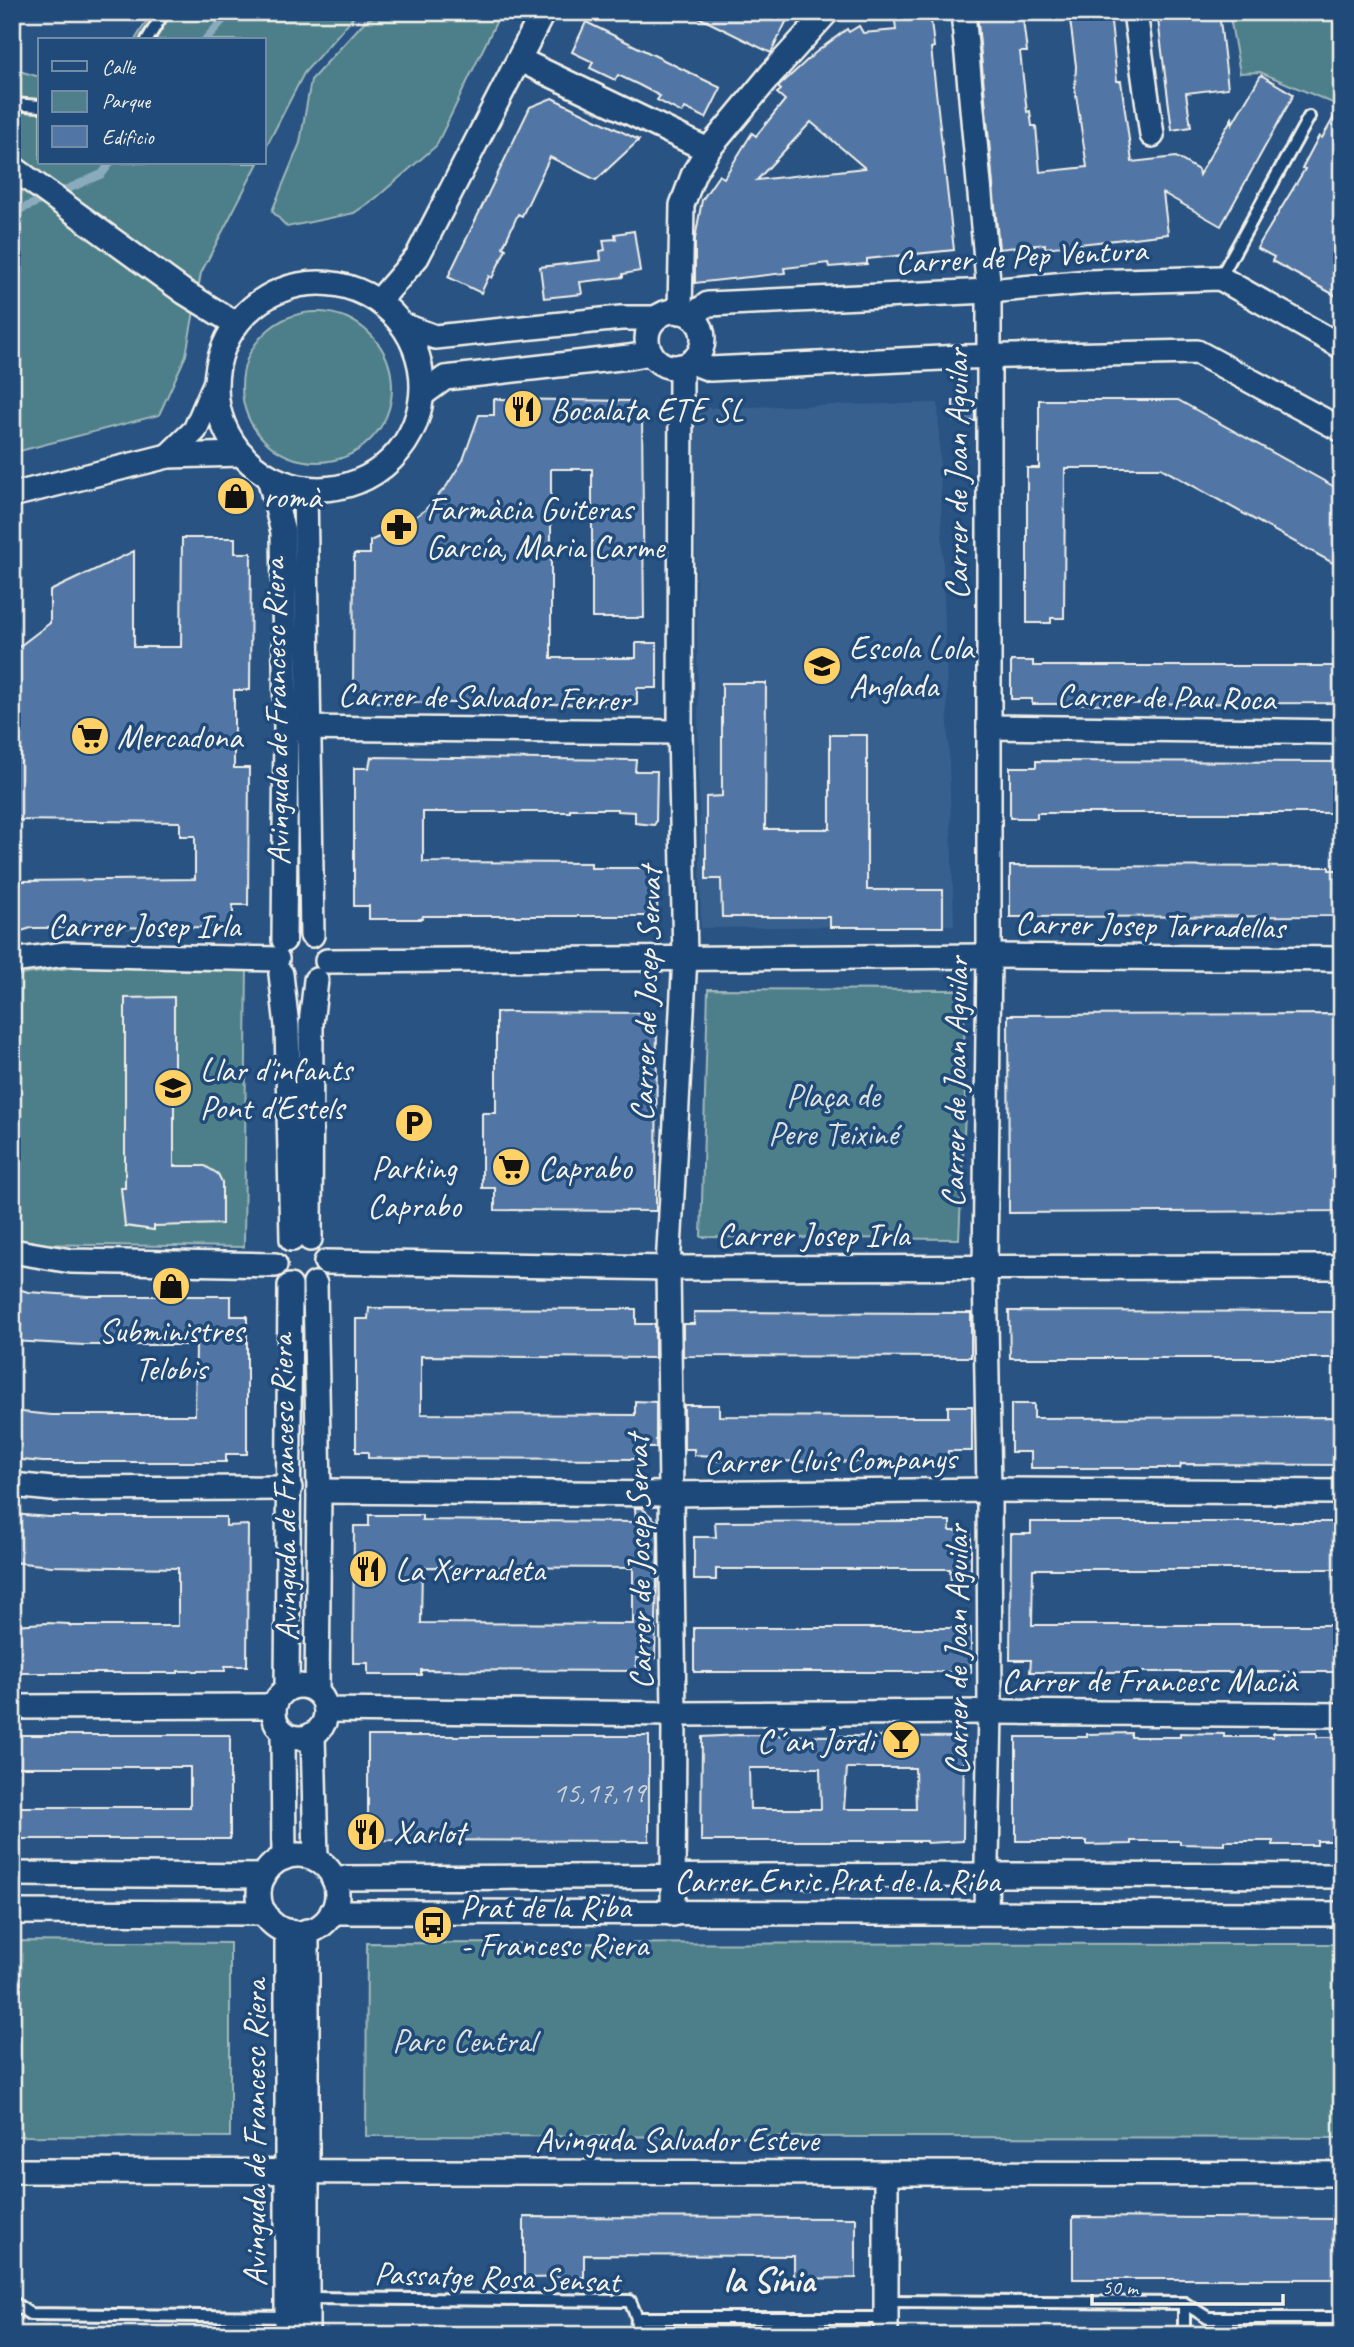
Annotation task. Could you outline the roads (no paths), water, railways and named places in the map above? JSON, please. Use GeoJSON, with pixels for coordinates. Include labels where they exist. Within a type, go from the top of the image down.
{"type":"FeatureCollection","features":[{"type":"Feature","properties":{"kind":"street"},"geometry":{"type":"LineString","coordinates":[[379,301],[417,257],[543,12]]}},
{"type":"Feature","properties":{"kind":"street"},"geometry":{"type":"LineString","coordinates":[[685,314],[682,205],[694,173],[708,150],[827,12]]}},
{"type":"Feature","properties":{"kind":"street","name":"Carrer de Joan Aguilar"},"geometry":{"type":"LineString","coordinates":[[962,12],[989,290],[989,956],[985,1267],[990,1712],[986,1912]]}},
{"type":"Feature","properties":{"kind":"street"},"geometry":{"type":"LineString","coordinates":[[1135,12],[1152,135]]}},
{"type":"Feature","properties":{"kind":"street"},"geometry":{"type":"LineString","coordinates":[[520,60],[708,150]]}},
{"type":"Feature","properties":{"kind":"street"},"geometry":{"type":"LineString","coordinates":[[12,167],[184,292],[236,324]]}},
{"type":"Feature","properties":{"kind":"street"},"geometry":{"type":"LineString","coordinates":[[1220,278],[1342,347]]}},
{"type":"Feature","properties":{"kind":"street","name":"Carrer de Pep Ventura"},"geometry":{"type":"LineString","coordinates":[[685,314],[708,304],[989,290],[1089,282],[1220,278]]}},
{"type":"Feature","properties":{"kind":"street"},"geometry":{"type":"LineString","coordinates":[[168,456],[195,430],[216,380],[222,350],[236,324],[259,302],[288,287],[319,282],[351,287],[379,301],[403,325],[415,346],[422,370],[422,394],[414,427],[396,455],[379,469],[370,476],[338,488],[305,488],[269,477],[242,454],[227,432],[222,419],[216,380]]}},
{"type":"Feature","properties":{"kind":"street"},"geometry":{"type":"LineString","coordinates":[[686,364],[702,348],[703,339],[698,322],[685,314],[664,313],[650,326],[648,344],[651,353],[665,365],[686,364],[710,369],[989,357],[1198,352],[1342,430]]}},
{"type":"Feature","properties":{"kind":"street"},"geometry":{"type":"LineString","coordinates":[[403,325],[435,337],[621,318],[656,318]]}},
{"type":"Feature","properties":{"kind":"street"},"geometry":{"type":"LineString","coordinates":[[422,394],[445,378],[629,358],[651,353]]}},
{"type":"Feature","properties":{"kind":"street","name":"Carrer de Josep Servat"},"geometry":{"type":"LineString","coordinates":[[673,1914],[674,1714],[668,1268],[685,957],[680,732],[686,364]]}},
{"type":"Feature","properties":{"kind":"street"},"geometry":{"type":"LineString","coordinates":[[12,495],[168,456],[242,454]]}},
{"type":"Feature","properties":{"kind":"street","name":"Avinguda de Francesc Riera"},"geometry":{"type":"LineString","coordinates":[[269,477],[284,532],[312,935]]}},
{"type":"Feature","properties":{"kind":"street","name":"Avinguda de Francesc Riera"},"geometry":{"type":"LineString","coordinates":[[301,1239],[281,958],[296,728],[305,488]]}},
{"type":"Feature","properties":{"kind":"street","name":"Carrer de Pau Roca"},"geometry":{"type":"LineString","coordinates":[[989,727],[1342,732]]}},
{"type":"Feature","properties":{"kind":"street","name":"Carrer de Salvador Ferrer"},"geometry":{"type":"LineString","coordinates":[[296,728],[680,732]]}},
{"type":"Feature","properties":{"kind":"street"},"geometry":{"type":"LineString","coordinates":[[301,1239],[311,1024],[322,970],[324,946],[312,935],[298,933],[281,958],[286,980],[301,985],[322,970]]}},
{"type":"Feature","properties":{"kind":"street","name":"Carrer Josep Irla"},"geometry":{"type":"LineString","coordinates":[[12,961],[65,954],[281,958]]}},
{"type":"Feature","properties":{"kind":"street","name":"Carrer Josep Tarradellas"},"geometry":{"type":"LineString","coordinates":[[322,970],[685,957],[1342,959]]}},
{"type":"Feature","properties":{"kind":"street"},"geometry":{"type":"LineString","coordinates":[[301,1239],[320,1247],[326,1262],[325,1271],[314,1284],[300,1288],[290,1286],[279,1278],[275,1265],[280,1247],[301,1239]]}},
{"type":"Feature","properties":{"kind":"street"},"geometry":{"type":"LineString","coordinates":[[12,1251],[82,1262],[275,1265]]}},
{"type":"Feature","properties":{"kind":"street","name":"Carrer Josep Irla"},"geometry":{"type":"LineString","coordinates":[[326,1262],[668,1268],[1342,1267]]}},
{"type":"Feature","properties":{"kind":"street","name":"Avinguda de Francesc Riera"},"geometry":{"type":"LineString","coordinates":[[314,1284],[321,1701]]}},
{"type":"Feature","properties":{"kind":"street","name":"Avinguda de Francesc Riera"},"geometry":{"type":"LineString","coordinates":[[281,1697],[290,1488],[290,1286]]}},
{"type":"Feature","properties":{"kind":"street"},"geometry":{"type":"LineString","coordinates":[[12,1485],[52,1489],[290,1488]]}},
{"type":"Feature","properties":{"kind":"street","name":"Carrer Lluís Companys"},"geometry":{"type":"LineString","coordinates":[[318,1491],[671,1494],[989,1490],[1342,1492]]}},
{"type":"Feature","properties":{"kind":"street"},"geometry":{"type":"LineString","coordinates":[[12,1707],[281,1697],[304,1686],[321,1701],[322,1726],[301,1739],[283,1732],[274,1720],[281,1697]]}},
{"type":"Feature","properties":{"kind":"street","name":"Carrer de Francesc Macià"},"geometry":{"type":"LineString","coordinates":[[321,1701],[674,1714],[990,1712],[1342,1715]]}},
{"type":"Feature","properties":{"kind":"street"},"geometry":{"type":"LineString","coordinates":[[283,1732],[284,1858]]}},
{"type":"Feature","properties":{"kind":"street"},"geometry":{"type":"LineString","coordinates":[[313,1734],[316,1859]]}},
{"type":"Feature","properties":{"kind":"street"},"geometry":{"type":"LineString","coordinates":[[300,1855],[316,1859],[334,1878],[337,1891],[332,1912],[323,1923],[297,1931],[277,1926],[265,1913],[260,1898],[264,1876],[270,1867],[284,1858],[300,1855]]}},
{"type":"Feature","properties":{"kind":"street"},"geometry":{"type":"LineString","coordinates":[[12,1874],[264,1876]]}},
{"type":"Feature","properties":{"kind":"street","name":"Carrer Enric Prat de la Riba"},"geometry":{"type":"LineString","coordinates":[[334,1878],[988,1875],[1342,1877]]}},
{"type":"Feature","properties":{"kind":"street"},"geometry":{"type":"LineString","coordinates":[[12,1912],[265,1913]]}},
{"type":"Feature","properties":{"kind":"street","name":"Carrer Enric Prat de la Riba"},"geometry":{"type":"LineString","coordinates":[[332,1912],[1342,1914]]}},
{"type":"Feature","properties":{"kind":"street","name":"Avinguda de Francesc Riera"},"geometry":{"type":"LineString","coordinates":[[287,2326],[297,2171],[297,1931]]}},
{"type":"Feature","properties":{"kind":"street","name":"Avinguda Salvador Esteve"},"geometry":{"type":"LineString","coordinates":[[12,2171],[1342,2174]]}},
{"type":"Feature","properties":{"kind":"street","name":"Avinguda de Francesc Riera"},"geometry":{"type":"LineString","coordinates":[[297,2171],[307,2298],[307,2335]]}},
{"type":"Feature","properties":{"kind":"street"},"geometry":{"type":"LineString","coordinates":[[886,2173],[886,2318]]}},
{"type":"Feature","properties":{"kind":"lane"},"geometry":{"type":"LineString","coordinates":[[148,38],[164,12]]}},
{"type":"Feature","properties":{"kind":"lane"},"geometry":{"type":"LineString","coordinates":[[12,104],[38,106]]}},
{"type":"Feature","properties":{"kind":"lane"},"geometry":{"type":"LineString","coordinates":[[1220,278],[1309,117]]}},
{"type":"Feature","properties":{"kind":"lane","name":"Passatge Rosa Sensat"},"geometry":{"type":"LineString","coordinates":[[307,2298],[630,2301],[636,2318],[886,2318],[1184,2303],[1208,2319],[1342,2318]]}},
{"type":"Feature","properties":{"kind":"lane"},"geometry":{"type":"LineString","coordinates":[[12,2302],[30,2314],[287,2326]]}},
{"type":"Feature","properties":{"kind":"lane"},"geometry":{"type":"LineString","coordinates":[[1184,2303],[1184,2335]]}},
{"type":"Feature","properties":{"kind":"lane"},"geometry":{"type":"LineString","coordinates":[[636,2318],[636,2335]]}},
{"type":"Feature","properties":{"kind":"waterway"},"geometry":{"type":"LineString","coordinates":[[207,38],[230,12]]}},
{"type":"Feature","properties":{"kind":"waterway"},"geometry":{"type":"LineString","coordinates":[[12,213],[102,174],[109,164]]}},
{"type":"Feature","properties":{"kind":"place","name":"Bocalata ETE SL"},"geometry":{"type":"Point","coordinates":[523,409]}},
{"type":"Feature","properties":{"kind":"place","name":"romà"},"geometry":{"type":"Point","coordinates":[236,496]}},
{"type":"Feature","properties":{"kind":"place","name":"Farmàcia Guiteras García, Maria Carme"},"geometry":{"type":"Point","coordinates":[399,527]}},
{"type":"Feature","properties":{"kind":"place","name":"Escola Lola Anglada"},"geometry":{"type":"Point","coordinates":[822,666]}},
{"type":"Feature","properties":{"kind":"place","name":"Mercadona"},"geometry":{"type":"Point","coordinates":[90,736]}},
{"type":"Feature","properties":{"kind":"place","name":"Llar d'infants Pont d'Estels"},"geometry":{"type":"Point","coordinates":[173,1088]}},
{"type":"Feature","properties":{"kind":"place","name":"Parking Caprabo"},"geometry":{"type":"Point","coordinates":[414,1123]}},
{"type":"Feature","properties":{"kind":"place","name":"Caprabo"},"geometry":{"type":"Point","coordinates":[511,1167]}},
{"type":"Feature","properties":{"kind":"place","name":"Subministres Telobis"},"geometry":{"type":"Point","coordinates":[171,1286]}},
{"type":"Feature","properties":{"kind":"place","name":"La Xerradeta"},"geometry":{"type":"Point","coordinates":[368,1569]}},
{"type":"Feature","properties":{"kind":"place","name":"C´an Jordi"},"geometry":{"type":"Point","coordinates":[901,1740]}},
{"type":"Feature","properties":{"kind":"place","name":"Xarlot"},"geometry":{"type":"Point","coordinates":[366,1832]}},
{"type":"Feature","properties":{"kind":"place","name":"Prat de la Riba - Francesc Riera"},"geometry":{"type":"Point","coordinates":[433,1925]}},
{"type":"Feature","properties":{"kind":"district","name":"la Sínia"},"geometry":{"type":"Point","coordinates":[769,2280]}},
{"type":"Feature","properties":{"kind":"park label","name":"Plaça de Pere Teixiné"},"geometry":{"type":"Point","coordinates":[833,1114]}},
{"type":"Feature","properties":{"kind":"park label","name":"Parc Central"},"geometry":{"type":"Point","coordinates":[464,2040]}}]}
